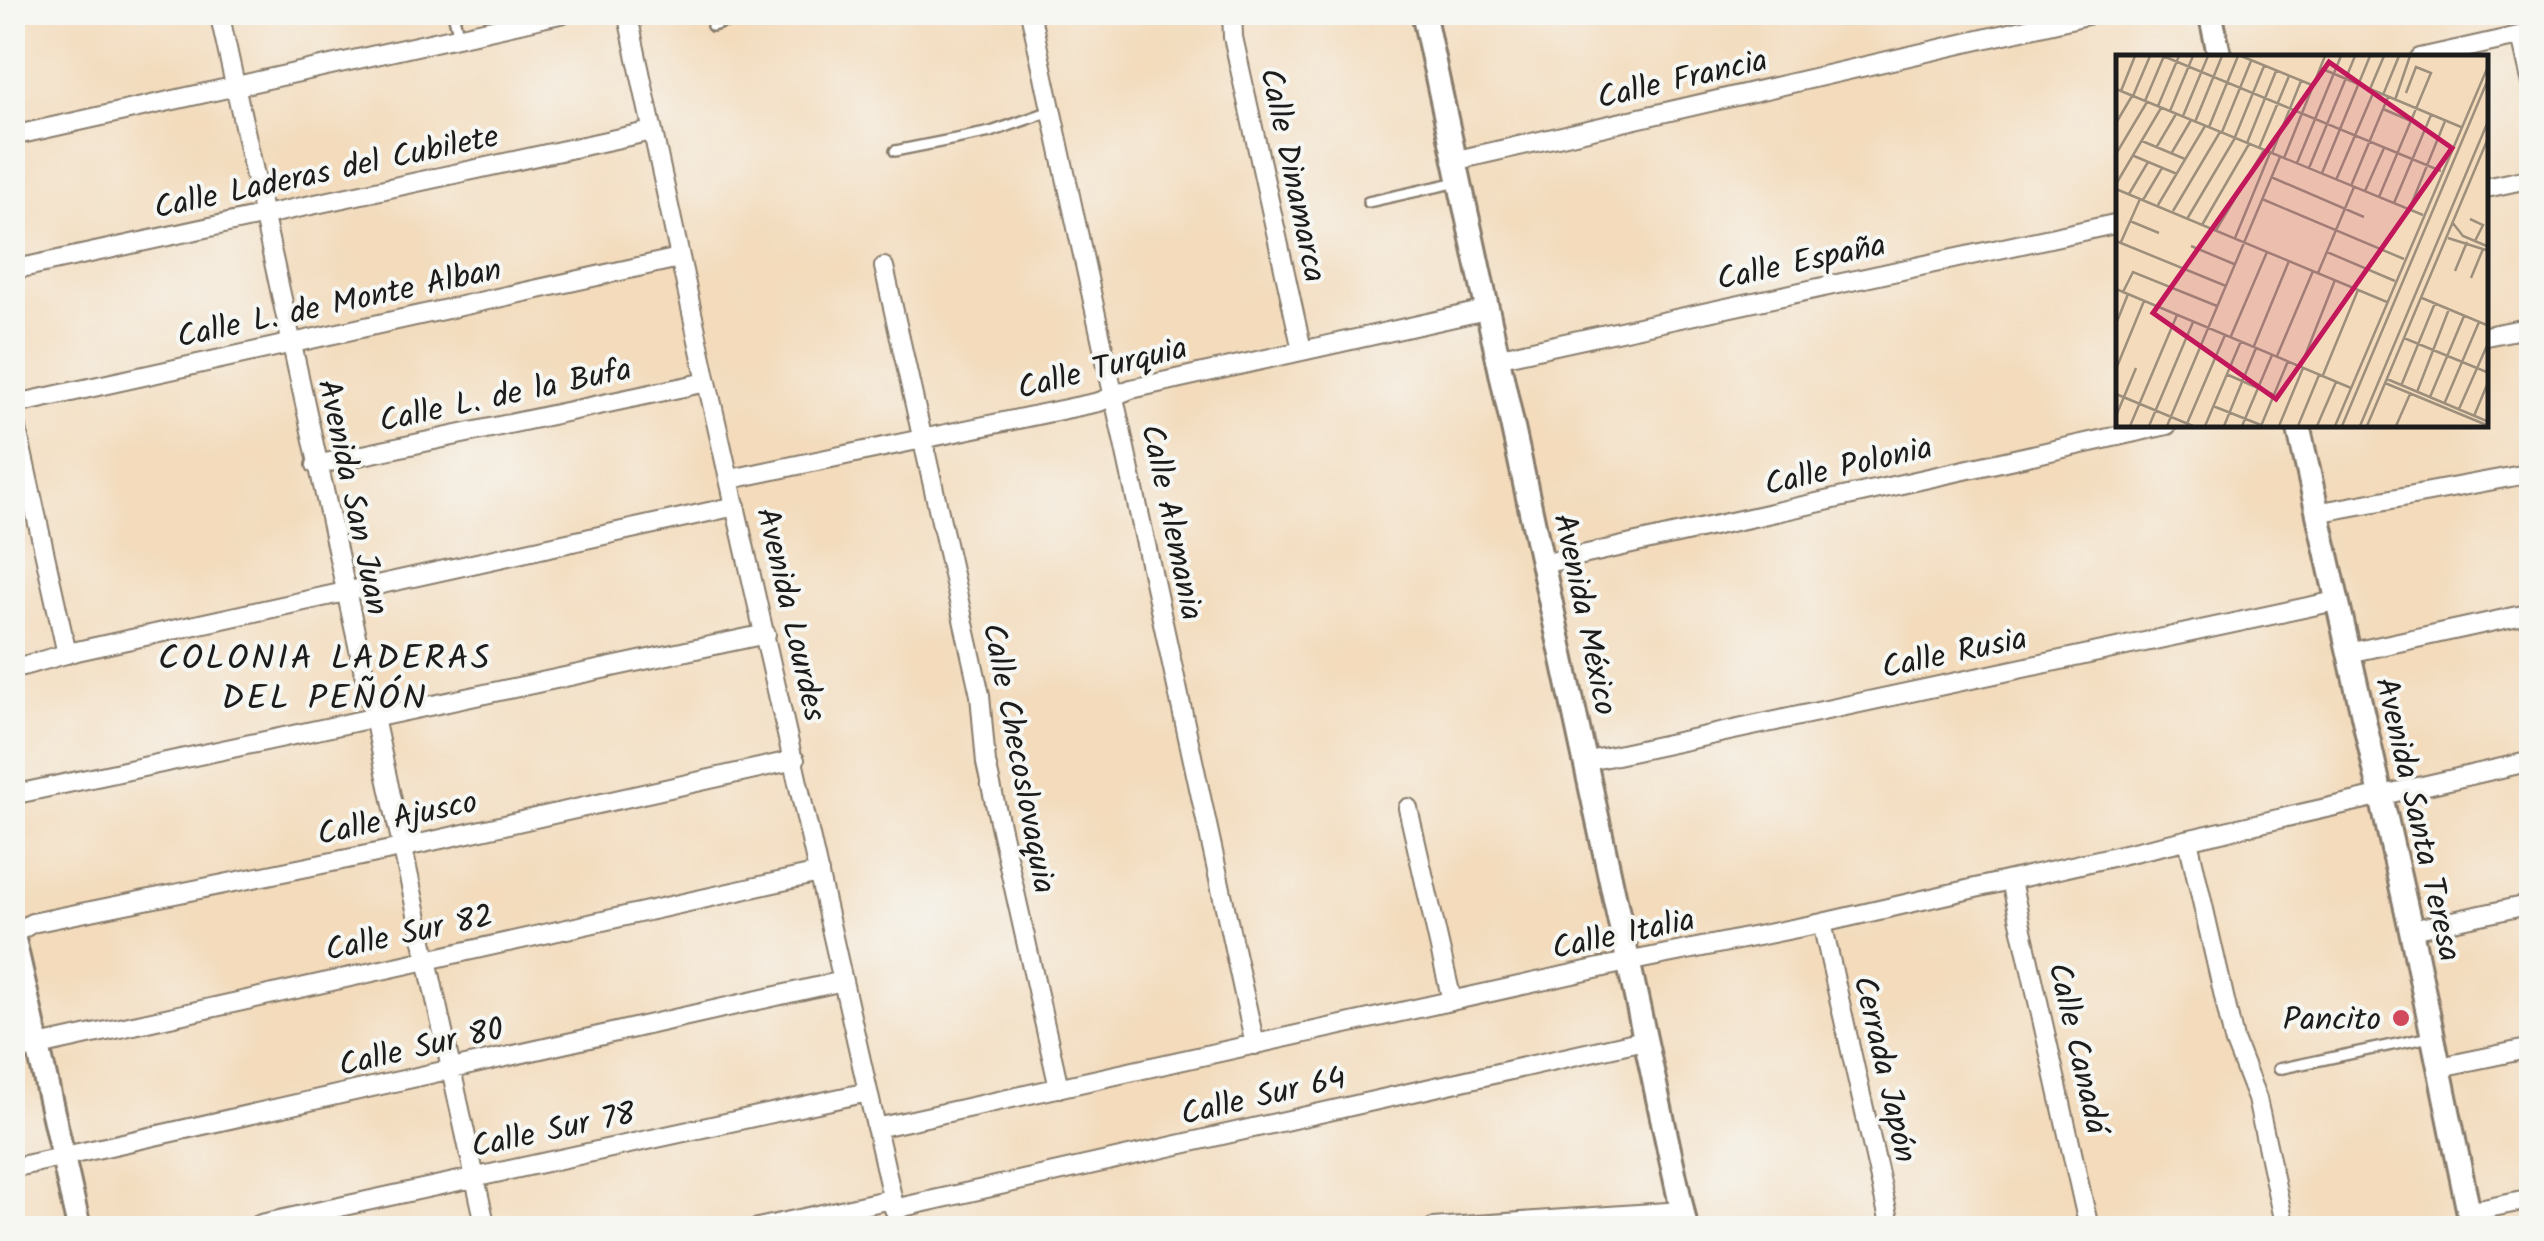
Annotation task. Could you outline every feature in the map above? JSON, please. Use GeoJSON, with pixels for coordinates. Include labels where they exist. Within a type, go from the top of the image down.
{"type":"FeatureCollection","features":[{"type":"Feature","properties":{"kind":"street","name":"Avenida San Juan"},"geometry":{"type":"LineString","coordinates":[[219,12],[486,1228]]}},
{"type":"Feature","properties":{"kind":"street"},"geometry":{"type":"LineString","coordinates":[[12,136],[569,12]]}},
{"type":"Feature","properties":{"kind":"street","name":"Avenida Lourdes"},"geometry":{"type":"LineString","coordinates":[[627,12],[899,1228]]}},
{"type":"Feature","properties":{"kind":"street","name":"Calle Alemania"},"geometry":{"type":"LineString","coordinates":[[1030,12],[1255,1046]]}},
{"type":"Feature","properties":{"kind":"street","name":"Calle Dinamarca"},"geometry":{"type":"LineString","coordinates":[[1232,12],[1233,37],[1302,350]]}},
{"type":"Feature","properties":{"kind":"street","name":"Avenida México"},"geometry":{"type":"LineString","coordinates":[[1423,12],[1684,1220]]}},
{"type":"Feature","properties":{"kind":"street","name":"Calle Francia"},"geometry":{"type":"LineString","coordinates":[[1456,172],[2100,12]]}},
{"type":"Feature","properties":{"kind":"street"},"geometry":{"type":"LineString","coordinates":[[2210,12],[2219,55]]}},
{"type":"Feature","properties":{"kind":"street"},"geometry":{"type":"LineString","coordinates":[[2434,55],[2526,35],[2532,84]]}},
{"type":"Feature","properties":{"kind":"street","name":"Calle Laderas del Cubilete"},"geometry":{"type":"LineString","coordinates":[[12,270],[652,130]]}},
{"type":"Feature","properties":{"kind":"street"},"geometry":{"type":"LineString","coordinates":[[2489,187],[2532,178]]}},
{"type":"Feature","properties":{"kind":"street","name":"Calle España"},"geometry":{"type":"LineString","coordinates":[[1496,358],[2116,224]]}},
{"type":"Feature","properties":{"kind":"street","name":"Calle L. de Monte Alban"},"geometry":{"type":"LineString","coordinates":[[12,406],[680,258]]}},
{"type":"Feature","properties":{"kind":"street","name":"Calle Checoslovaquia"},"geometry":{"type":"LineString","coordinates":[[884,267],[980,695],[986,763],[1059,1088]]}},
{"type":"Feature","properties":{"kind":"street","name":"Calle Turquia"},"geometry":{"type":"LineString","coordinates":[[730,479],[1116,396],[1131,389],[1486,310]]}},
{"type":"Feature","properties":{"kind":"street"},"geometry":{"type":"LineString","coordinates":[[2489,335],[2532,327]]}},
{"type":"Feature","properties":{"kind":"street","name":"Calle L. de la Bufa"},"geometry":{"type":"LineString","coordinates":[[316,465],[707,382]]}},
{"type":"Feature","properties":{"kind":"street"},"geometry":{"type":"LineString","coordinates":[[12,406],[67,654]]}},
{"type":"Feature","properties":{"kind":"street","name":"Calle Polonia"},"geometry":{"type":"LineString","coordinates":[[1542,564],[2154,428]]}},
{"type":"Feature","properties":{"kind":"street","name":"Avenida Santa Teresa"},"geometry":{"type":"LineString","coordinates":[[2299,428],[2411,930],[2471,1220]]}},
{"type":"Feature","properties":{"kind":"street"},"geometry":{"type":"LineString","coordinates":[[2316,514],[2532,472]]}},
{"type":"Feature","properties":{"kind":"street"},"geometry":{"type":"LineString","coordinates":[[12,668],[736,506]]}},
{"type":"Feature","properties":{"kind":"street","name":"Calle Rusia"},"geometry":{"type":"LineString","coordinates":[[1584,762],[2336,601]]}},
{"type":"Feature","properties":{"kind":"street"},"geometry":{"type":"LineString","coordinates":[[2348,653],[2532,613]]}},
{"type":"Feature","properties":{"kind":"street"},"geometry":{"type":"LineString","coordinates":[[12,795],[766,634]]}},
{"type":"Feature","properties":{"kind":"street","name":"Calle Ajusco"},"geometry":{"type":"LineString","coordinates":[[13,934],[32,923],[401,848],[795,760]]}},
{"type":"Feature","properties":{"kind":"street","name":"Calle Italia"},"geometry":{"type":"LineString","coordinates":[[876,1128],[1627,962],[1822,923],[2532,761]]}},
{"type":"Feature","properties":{"kind":"street"},"geometry":{"type":"LineString","coordinates":[[1408,808],[1452,1001]]}},
{"type":"Feature","properties":{"kind":"street"},"geometry":{"type":"LineString","coordinates":[[2188,840],[2234,1040],[2257,1099],[2285,1228]]}},
{"type":"Feature","properties":{"kind":"street","name":"Calle Sur 82"},"geometry":{"type":"LineString","coordinates":[[12,1052],[819,873]]}},
{"type":"Feature","properties":{"kind":"street","name":"Calle Canadá"},"geometry":{"type":"LineString","coordinates":[[2011,880],[2089,1228]]}},
{"type":"Feature","properties":{"kind":"street"},"geometry":{"type":"LineString","coordinates":[[2411,930],[2532,904]]}},
{"type":"Feature","properties":{"kind":"street","name":"Cerrada Japón"},"geometry":{"type":"LineString","coordinates":[[1822,923],[1892,1228]]}},
{"type":"Feature","properties":{"kind":"street"},"geometry":{"type":"LineString","coordinates":[[13,934],[79,1228]]}},
{"type":"Feature","properties":{"kind":"street","name":"Calle Sur 80"},"geometry":{"type":"LineString","coordinates":[[12,1168],[842,981]]}},
{"type":"Feature","properties":{"kind":"street","name":"Calle Sur 64"},"geometry":{"type":"LineString","coordinates":[[758,1228],[893,1204],[1644,1040]]}},
{"type":"Feature","properties":{"kind":"street"},"geometry":{"type":"LineString","coordinates":[[2440,1067],[2532,1048]]}},
{"type":"Feature","properties":{"kind":"street","name":"Calle Sur 78"},"geometry":{"type":"LineString","coordinates":[[252,1228],[868,1092]]}},
{"type":"Feature","properties":{"kind":"street"},"geometry":{"type":"LineString","coordinates":[[2471,1220],[2532,1198]]}},
{"type":"Feature","properties":{"kind":"street"},"geometry":{"type":"LineString","coordinates":[[1434,1228],[1684,1220]]}},
{"type":"Feature","properties":{"kind":"lane"},"geometry":{"type":"LineString","coordinates":[[453,12],[459,38]]}},
{"type":"Feature","properties":{"kind":"lane"},"geometry":{"type":"LineString","coordinates":[[712,26],[728,21],[731,12]]}},
{"type":"Feature","properties":{"kind":"lane"},"geometry":{"type":"LineString","coordinates":[[895,151],[991,132],[1051,111]]}},
{"type":"Feature","properties":{"kind":"lane"},"geometry":{"type":"LineString","coordinates":[[1368,202],[1456,172]]}},
{"type":"Feature","properties":{"kind":"lane"},"geometry":{"type":"LineString","coordinates":[[2278,1069],[2433,1036]]}},
{"type":"Feature","properties":{"kind":"place","name":"Pancito"},"geometry":{"type":"Point","coordinates":[2401,1018]}},
{"type":"Feature","properties":{"kind":"district","name":"COLONIA LADERAS DEL PEÑÓN"},"geometry":{"type":"Point","coordinates":[325,677]}}]}
